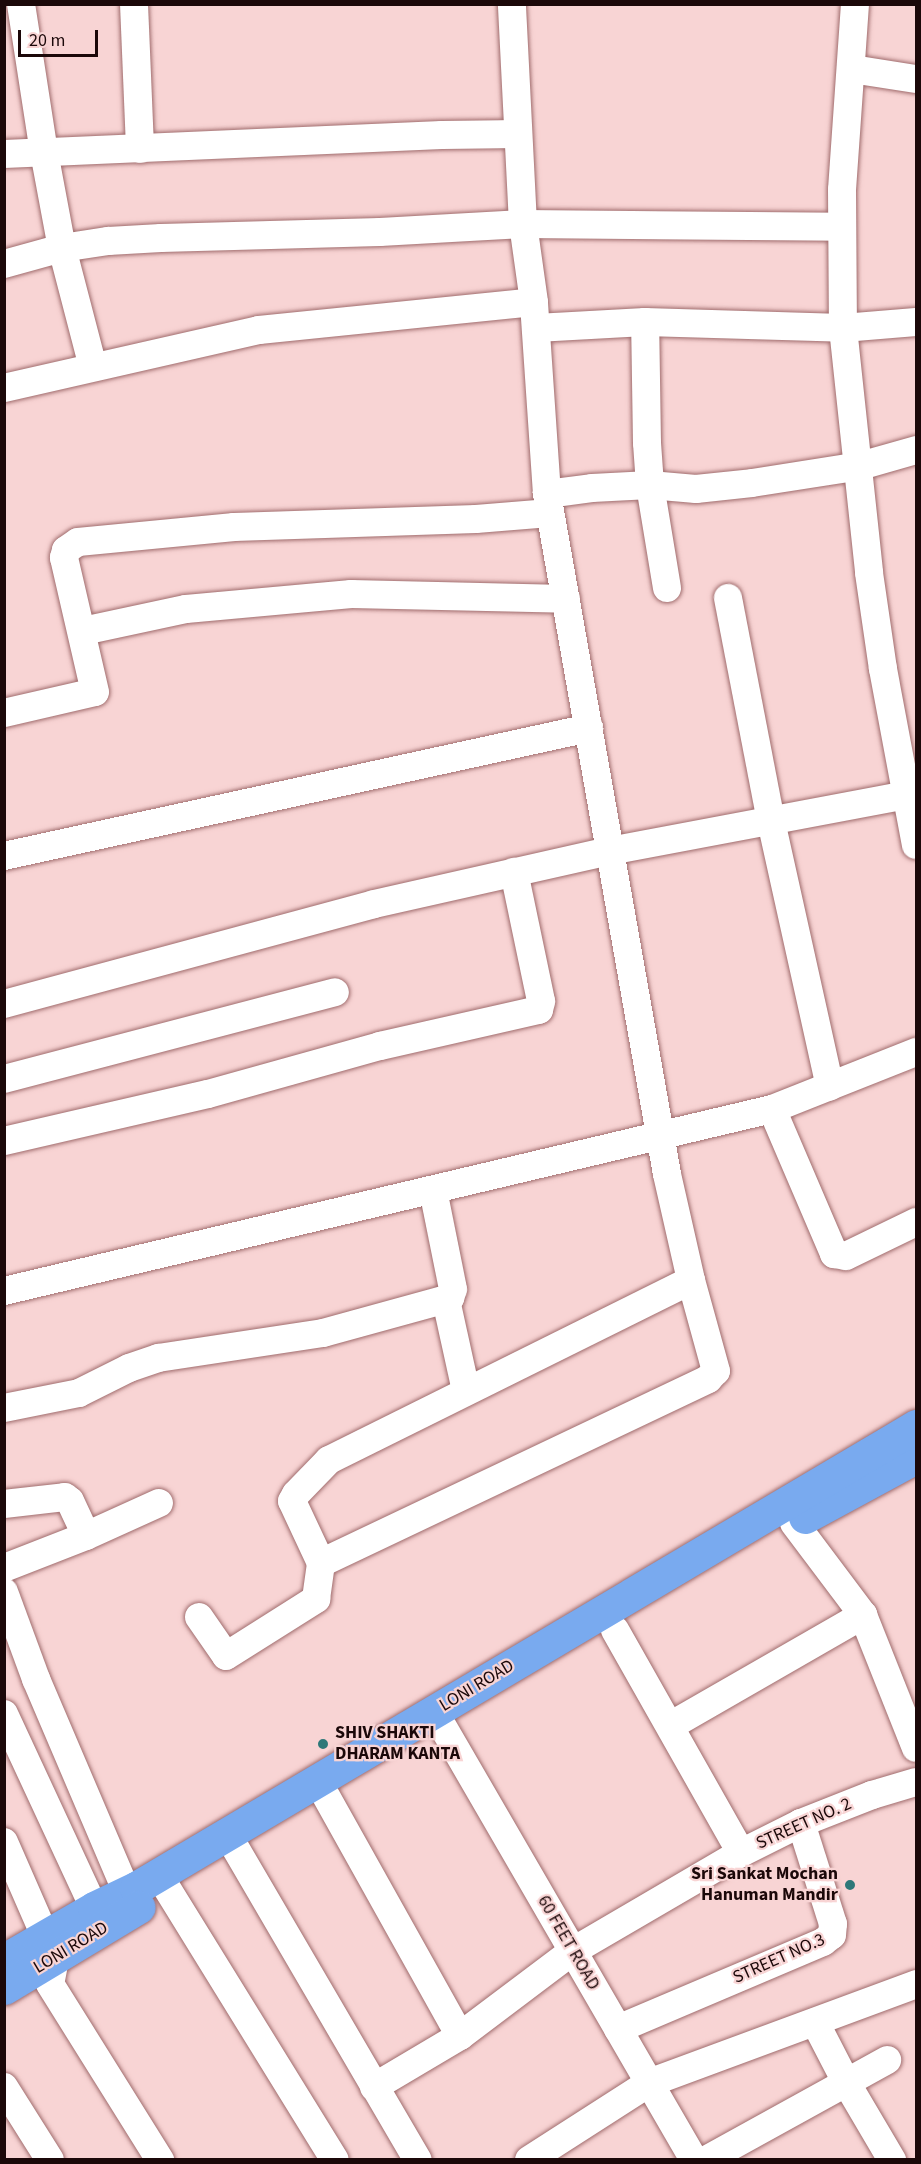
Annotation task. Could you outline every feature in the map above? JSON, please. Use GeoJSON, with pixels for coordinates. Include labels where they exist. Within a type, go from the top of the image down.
{"type":"FeatureCollection","features":[{"type":"Feature","properties":{"kind":"highway","name":"LONI ROAD"},"geometry":{"type":"LineString","coordinates":[[4,1960],[49,1960],[94,1908],[127,1892],[916,1426]]}},
{"type":"Feature","properties":{"kind":"highway","name":"LONI ROAD"},"geometry":{"type":"LineString","coordinates":[[4,1988],[443,1727],[615,1630],[794,1523],[916,1457]]}},
{"type":"Feature","properties":{"kind":"street"},"geometry":{"type":"LineString","coordinates":[[21,4],[44,152],[62,248],[93,367]]}},
{"type":"Feature","properties":{"kind":"street"},"geometry":{"type":"LineString","coordinates":[[134,4],[140,149]]}},
{"type":"Feature","properties":{"kind":"street"},"geometry":{"type":"LineString","coordinates":[[321,1563],[708,1379],[714,1375],[716,1367],[690,1280],[660,1136],[549,504],[535,315],[523,224],[512,4]]}},
{"type":"Feature","properties":{"kind":"street"},"geometry":{"type":"LineString","coordinates":[[855,4],[842,227],[843,328],[860,466],[871,584],[911,795],[916,845]]}},
{"type":"Feature","properties":{"kind":"street"},"geometry":{"type":"LineString","coordinates":[[852,69],[916,79]]}},
{"type":"Feature","properties":{"kind":"street"},"geometry":{"type":"LineString","coordinates":[[4,154],[442,135],[518,134]]}},
{"type":"Feature","properties":{"kind":"street"},"geometry":{"type":"LineString","coordinates":[[4,264],[62,248],[108,241],[161,238],[380,232],[523,224],[842,227]]}},
{"type":"Feature","properties":{"kind":"street"},"geometry":{"type":"LineString","coordinates":[[4,388],[259,330],[535,315],[645,322],[843,328],[916,322]]}},
{"type":"Feature","properties":{"kind":"street"},"geometry":{"type":"LineString","coordinates":[[645,322],[650,485],[667,588]]}},
{"type":"Feature","properties":{"kind":"street"},"geometry":{"type":"LineString","coordinates":[[4,713],[94,692],[83,631],[64,558],[66,550],[78,542],[234,527],[476,519],[549,504],[592,488],[650,485],[696,489],[860,466],[916,450]]}},
{"type":"Feature","properties":{"kind":"street"},"geometry":{"type":"LineString","coordinates":[[83,631],[186,609],[351,594],[566,599]]}},
{"type":"Feature","properties":{"kind":"street"},"geometry":{"type":"LineString","coordinates":[[728,598],[771,821],[830,1087]]}},
{"type":"Feature","properties":{"kind":"street"},"geometry":{"type":"LineString","coordinates":[[4,856],[589,728]]}},
{"type":"Feature","properties":{"kind":"street"},"geometry":{"type":"LineString","coordinates":[[4,1004],[374,904],[610,850],[911,795]]}},
{"type":"Feature","properties":{"kind":"street"},"geometry":{"type":"LineString","coordinates":[[4,1142],[208,1094],[390,1043],[539,1010],[541,1001],[514,872]]}},
{"type":"Feature","properties":{"kind":"street"},"geometry":{"type":"LineString","coordinates":[[4,1079],[335,992]]}},
{"type":"Feature","properties":{"kind":"street"},"geometry":{"type":"LineString","coordinates":[[4,1291],[772,1109],[916,1052]]}},
{"type":"Feature","properties":{"kind":"street"},"geometry":{"type":"LineString","coordinates":[[772,1109],[834,1254],[846,1256],[916,1222]]}},
{"type":"Feature","properties":{"kind":"street"},"geometry":{"type":"LineString","coordinates":[[4,1408],[79,1393],[129,1368],[158,1359],[323,1333],[446,1300],[453,1295],[453,1289],[433,1190]]}},
{"type":"Feature","properties":{"kind":"street"},"geometry":{"type":"LineString","coordinates":[[199,1617],[224,1654],[230,1655],[316,1599],[321,1563],[292,1505],[296,1494],[329,1460],[690,1280]]}},
{"type":"Feature","properties":{"kind":"street"},"geometry":{"type":"LineString","coordinates":[[446,1300],[466,1391]]}},
{"type":"Feature","properties":{"kind":"street"},"geometry":{"type":"LineString","coordinates":[[4,1504],[65,1497],[70,1501],[86,1536]]}},
{"type":"Feature","properties":{"kind":"street"},"geometry":{"type":"LineString","coordinates":[[4,1569],[159,1503]]}},
{"type":"Feature","properties":{"kind":"street"},"geometry":{"type":"LineString","coordinates":[[794,1523],[863,1615],[916,1748]]}},
{"type":"Feature","properties":{"kind":"street"},"geometry":{"type":"LineString","coordinates":[[4,1592],[14,1648],[127,1892]]}},
{"type":"Feature","properties":{"kind":"street"},"geometry":{"type":"LineString","coordinates":[[670,1726],[863,1615]]}},
{"type":"Feature","properties":{"kind":"street"},"geometry":{"type":"LineString","coordinates":[[615,1630],[741,1853]]}},
{"type":"Feature","properties":{"kind":"street"},"geometry":{"type":"LineString","coordinates":[[4,1714],[94,1908]]}},
{"type":"Feature","properties":{"kind":"street","name":"60 FEET ROAD"},"geometry":{"type":"LineString","coordinates":[[443,1727],[693,2160]]}},
{"type":"Feature","properties":{"kind":"street","name":"STREET NO. 2"},"geometry":{"type":"LineString","coordinates":[[374,2087],[460,2036],[573,1951],[741,1853],[801,1823],[916,1782]]}},
{"type":"Feature","properties":{"kind":"street"},"geometry":{"type":"LineString","coordinates":[[326,1796],[460,2036]]}},
{"type":"Feature","properties":{"kind":"street","name":"STREET NO.3"},"geometry":{"type":"LineString","coordinates":[[618,2029],[823,1942],[832,1935],[832,1924],[801,1823]]}},
{"type":"Feature","properties":{"kind":"street"},"geometry":{"type":"LineString","coordinates":[[4,1842],[49,1960],[160,2160]]}},
{"type":"Feature","properties":{"kind":"street"},"geometry":{"type":"LineString","coordinates":[[236,1850],[418,2160]]}},
{"type":"Feature","properties":{"kind":"street"},"geometry":{"type":"LineString","coordinates":[[168,1890],[335,2160]]}},
{"type":"Feature","properties":{"kind":"street"},"geometry":{"type":"LineString","coordinates":[[529,2160],[649,2083],[916,1984]]}},
{"type":"Feature","properties":{"kind":"street"},"geometry":{"type":"LineString","coordinates":[[815,2022],[846,2082],[892,2160]]}},
{"type":"Feature","properties":{"kind":"street"},"geometry":{"type":"LineString","coordinates":[[706,2160],[887,2060]]}},
{"type":"Feature","properties":{"kind":"street"},"geometry":{"type":"LineString","coordinates":[[4,2087],[50,2160]]}},
{"type":"Feature","properties":{"kind":"place","name":"SHIV SHAKTI DHARAM KANTA"},"geometry":{"type":"Point","coordinates":[323,1744]}},
{"type":"Feature","properties":{"kind":"place","name":"Sri Sankat Mochan Hanuman Mandir"},"geometry":{"type":"Point","coordinates":[850,1885]}}]}
